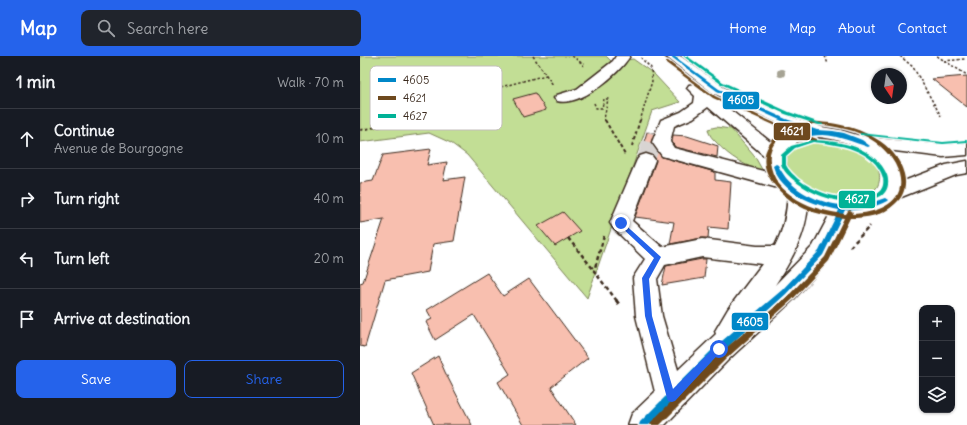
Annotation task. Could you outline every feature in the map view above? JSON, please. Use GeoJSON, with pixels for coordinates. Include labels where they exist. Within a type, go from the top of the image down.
{"type":"FeatureCollection","features":[{"type":"Feature","properties":{"kind":"street"},"geometry":{"type":"LineString","coordinates":[[562,98],[582,92],[618,64],[623,56]]}},
{"type":"Feature","properties":{"kind":"street"},"geometry":{"type":"LineString","coordinates":[[672,56],[718,90],[784,120],[818,132]]}},
{"type":"Feature","properties":{"kind":"street"},"geometry":{"type":"LineString","coordinates":[[655,62],[702,95],[775,155]]}},
{"type":"Feature","properties":{"kind":"street"},"geometry":{"type":"LineString","coordinates":[[702,95],[702,106],[661,128],[661,142],[668,152],[792,188]]}},
{"type":"Feature","properties":{"kind":"street"},"geometry":{"type":"LineString","coordinates":[[892,193],[895,182],[893,171],[886,160],[875,150],[861,142],[840,134],[818,132],[802,133],[789,138],[780,145],[775,155],[775,164],[779,174],[792,188],[811,200],[827,206],[858,209],[872,206],[884,201],[892,193],[953,169],[967,167]]}},
{"type":"Feature","properties":{"kind":"street"},"geometry":{"type":"LineString","coordinates":[[861,142],[943,151],[967,149]]}},
{"type":"Feature","properties":{"kind":"street"},"geometry":{"type":"LineString","coordinates":[[636,159],[621,223],[658,257]]}},
{"type":"Feature","properties":{"kind":"street"},"geometry":{"type":"LineString","coordinates":[[719,349],[733,320],[766,279],[782,256],[796,221],[792,188]]}},
{"type":"Feature","properties":{"kind":"street"},"geometry":{"type":"LineString","coordinates":[[643,425],[672,398],[719,349],[784,292],[821,253],[843,208]]}},
{"type":"Feature","properties":{"kind":"street"},"geometry":{"type":"LineString","coordinates":[[672,398],[649,316],[645,278],[658,257],[702,248],[758,255],[782,256]]}},
{"type":"Feature","properties":{"kind":"path"},"geometry":{"type":"LineString","coordinates":[[533,56],[562,98]]}},
{"type":"Feature","properties":{"kind":"path"},"geometry":{"type":"LineString","coordinates":[[572,56],[583,64]]}},
{"type":"Feature","properties":{"kind":"path"},"geometry":{"type":"LineString","coordinates":[[636,159],[635,141],[647,104],[655,62],[639,56]]}},
{"type":"Feature","properties":{"kind":"path"},"geometry":{"type":"LineString","coordinates":[[825,56],[828,64]]}},
{"type":"Feature","properties":{"kind":"path"},"geometry":{"type":"LineString","coordinates":[[900,56],[913,67],[941,116]]}},
{"type":"Feature","properties":{"kind":"path"},"geometry":{"type":"LineString","coordinates":[[937,56],[967,75]]}},
{"type":"Feature","properties":{"kind":"path"},"geometry":{"type":"LineString","coordinates":[[944,61],[966,59]]}},
{"type":"Feature","properties":{"kind":"path"},"geometry":{"type":"LineString","coordinates":[[502,87],[546,75]]}},
{"type":"Feature","properties":{"kind":"path"},"geometry":{"type":"LineString","coordinates":[[360,130],[370,129]]}},
{"type":"Feature","properties":{"kind":"path"},"geometry":{"type":"LineString","coordinates":[[568,238],[594,271]]}},
{"type":"Feature","properties":{"kind":"green space"},"geometry":{"type":"Polygon","coordinates":[[[360,56],[606,56],[612,62],[633,59],[654,74],[680,102],[652,111],[587,298],[467,155],[451,143],[429,133],[360,142],[360,56]]]}},
{"type":"Feature","properties":{"kind":"green space"},"geometry":{"type":"Polygon","coordinates":[[[716,127],[731,129],[755,157],[764,173],[750,167],[721,148],[708,131],[708,129],[716,127]]]}},
{"type":"Feature","properties":{"kind":"green space"},"geometry":{"type":"Polygon","coordinates":[[[818,139],[836,141],[863,151],[876,164],[880,180],[877,187],[866,196],[845,199],[823,196],[812,192],[801,185],[791,174],[788,167],[787,155],[797,144],[818,139]]]}},
{"type":"Feature","properties":{"kind":"building"},"geometry":{"type":"Polygon","coordinates":[[[967,76],[967,107],[932,79],[967,76]]]}},
{"type":"Feature","properties":{"kind":"building"},"geometry":{"type":"Polygon","coordinates":[[[535,93],[546,110],[523,117],[513,99],[535,93]]]}},
{"type":"Feature","properties":{"kind":"building"},"geometry":{"type":"Polygon","coordinates":[[[647,132],[654,133],[651,143],[662,157],[715,172],[715,180],[731,182],[728,229],[709,227],[708,238],[670,244],[674,222],[635,217],[656,161],[652,155],[646,153],[640,155],[647,132]]]}},
{"type":"Feature","properties":{"kind":"building"},"geometry":{"type":"Polygon","coordinates":[[[673,135],[687,136],[718,146],[717,157],[675,147],[672,142],[673,135]]]}},
{"type":"Feature","properties":{"kind":"building"},"geometry":{"type":"Polygon","coordinates":[[[431,149],[427,165],[447,162],[443,180],[465,177],[454,241],[433,244],[428,272],[385,280],[365,347],[360,346],[360,283],[363,282],[384,219],[360,223],[360,183],[373,181],[383,155],[431,149]]]}},
{"type":"Feature","properties":{"kind":"building"},"geometry":{"type":"Polygon","coordinates":[[[563,212],[580,231],[555,246],[538,226],[563,212]]]}},
{"type":"Feature","properties":{"kind":"building"},"geometry":{"type":"Polygon","coordinates":[[[706,259],[704,278],[662,285],[666,266],[706,259]]]}},
{"type":"Feature","properties":{"kind":"building"},"geometry":{"type":"Polygon","coordinates":[[[487,273],[503,296],[529,279],[588,358],[551,387],[576,425],[523,425],[498,382],[510,374],[474,315],[435,340],[426,322],[432,319],[427,310],[487,273]]]}},
{"type":"Feature","properties":{"kind":"building"},"geometry":{"type":"Polygon","coordinates":[[[438,356],[472,425],[434,425],[411,373],[438,356]]]}},
{"type":"Feature","properties":{"kind":"tunnel"},"geometry":{"type":"LineString","coordinates":[[646,160],[654,133]]}},
{"type":"Feature","properties":{"kind":"transit line","name":"4605"},"geometry":{"type":"LineString","coordinates":[[672,56],[718,90],[784,120],[818,132]]}},
{"type":"Feature","properties":{"kind":"transit line","name":"4627"},"geometry":{"type":"LineString","coordinates":[[685,56],[722,83],[787,113],[821,124]]}},
{"type":"Feature","properties":{"kind":"transit line","name":"4621"},"geometry":{"type":"LineString","coordinates":[[667,62],[714,97],[781,127],[815,140]]}},
{"type":"Feature","properties":{"kind":"transit line","name":"4621"},"geometry":{"type":"LineString","coordinates":[[813,123],[851,129],[876,140],[886,148],[900,169],[902,178],[902,190],[895,201],[884,210],[875,213],[858,216],[845,216],[833,215],[808,208],[787,195],[773,180],[768,168],[767,158],[769,149],[773,142],[787,131],[813,123]]}},
{"type":"Feature","properties":{"kind":"transit line","name":"4605"},"geometry":{"type":"LineString","coordinates":[[796,136],[814,132],[833,132],[860,141],[868,146]]}},
{"type":"Feature","properties":{"kind":"transit line","name":"4605"},"geometry":{"type":"LineString","coordinates":[[796,136],[815,134],[833,135],[850,139],[868,146]]}},
{"type":"Feature","properties":{"kind":"transit line","name":"4627"},"geometry":{"type":"LineString","coordinates":[[862,134],[943,143],[966,141]]}},
{"type":"Feature","properties":{"kind":"transit line","name":"4627"},"geometry":{"type":"LineString","coordinates":[[813,141],[847,146],[866,154],[879,165],[885,176],[886,182],[882,192],[870,198],[847,200],[833,198],[802,184],[791,175],[784,165],[784,155],[793,147],[813,141]]}},
{"type":"Feature","properties":{"kind":"transit line","name":"4605"},"geometry":{"type":"LineString","coordinates":[[776,166],[784,179],[801,194]]}},
{"type":"Feature","properties":{"kind":"transit line","name":"4605"},"geometry":{"type":"LineString","coordinates":[[776,166],[782,179],[801,194]]}},
{"type":"Feature","properties":{"kind":"transit line","name":"4605"},"geometry":{"type":"LineString","coordinates":[[801,194],[811,199],[832,205],[853,208],[864,207],[885,200]]}},
{"type":"Feature","properties":{"kind":"transit line","name":"4605"},"geometry":{"type":"LineString","coordinates":[[801,194],[810,199],[831,206],[853,209],[875,205],[885,200]]}},
{"type":"Feature","properties":{"kind":"transit line","name":"4605"},"geometry":{"type":"LineString","coordinates":[[643,425],[719,349],[784,292],[821,253],[843,208]]}},
{"type":"Feature","properties":{"kind":"transit line","name":"4621"},"geometry":{"type":"LineString","coordinates":[[654,425],[724,355],[790,298],[827,259],[850,212]]}},
{"type":"Feature","properties":{"kind":"route"},"geometry":{"type":"LineString","coordinates":[[621,223],[658,257],[645,278],[649,316],[672,398],[719,349]]}}]}
